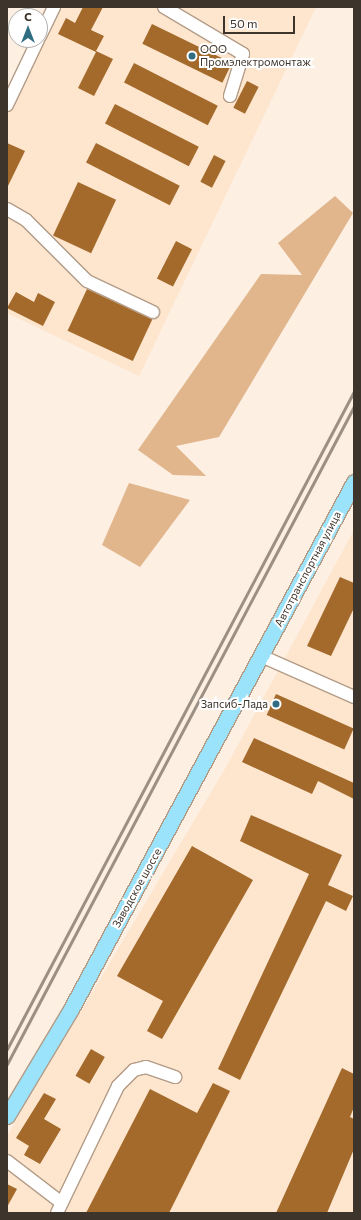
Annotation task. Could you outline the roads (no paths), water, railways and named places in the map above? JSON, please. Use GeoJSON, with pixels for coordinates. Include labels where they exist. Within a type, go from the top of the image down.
{"type":"FeatureCollection","features":[{"type":"Feature","properties":{"kind":"main road","name":"Автотранспортная улица"},"geometry":{"type":"LineString","coordinates":[[261,656],[354,482]]}},
{"type":"Feature","properties":{"kind":"main road","name":"Заводское шоссе"},"geometry":{"type":"LineString","coordinates":[[7,1116],[71,1009],[261,656]]}},
{"type":"Feature","properties":{"kind":"lane"},"geometry":{"type":"LineString","coordinates":[[48,19],[54,7]]}},
{"type":"Feature","properties":{"kind":"lane"},"geometry":{"type":"LineString","coordinates":[[164,7],[243,54],[230,96]]}},
{"type":"Feature","properties":{"kind":"lane"},"geometry":{"type":"LineString","coordinates":[[7,105],[34,48]]}},
{"type":"Feature","properties":{"kind":"lane"},"geometry":{"type":"LineString","coordinates":[[7,209],[26,220],[87,281],[153,312]]}},
{"type":"Feature","properties":{"kind":"lane"},"geometry":{"type":"LineString","coordinates":[[261,656],[354,697]]}},
{"type":"Feature","properties":{"kind":"lane"},"geometry":{"type":"LineString","coordinates":[[7,1161],[60,1208],[118,1086],[134,1070],[146,1067],[175,1077]]}},
{"type":"Feature","properties":{"kind":"railway"},"geometry":{"type":"LineString","coordinates":[[7,1049],[354,391]]}},
{"type":"Feature","properties":{"kind":"railway"},"geometry":{"type":"LineString","coordinates":[[7,1064],[354,406]]}},
{"type":"Feature","properties":{"kind":"place","name":"ООО Промэлектромонтаж"},"geometry":{"type":"Point","coordinates":[192,56]}},
{"type":"Feature","properties":{"kind":"place","name":"Запсиб-Лада"},"geometry":{"type":"Point","coordinates":[276,704]}}]}
